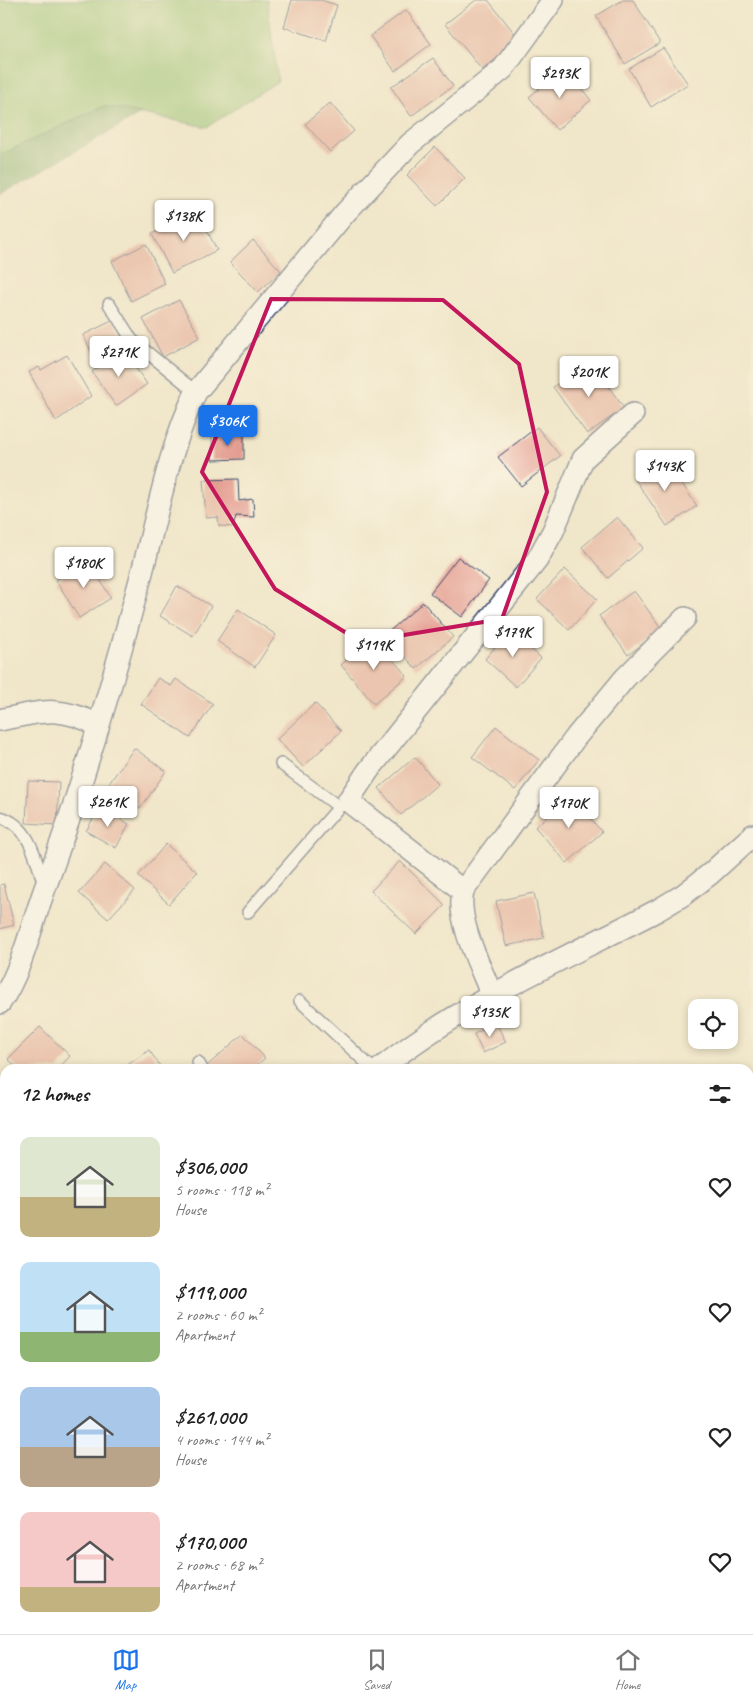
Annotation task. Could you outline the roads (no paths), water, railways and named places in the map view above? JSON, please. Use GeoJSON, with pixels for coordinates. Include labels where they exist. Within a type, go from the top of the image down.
{"type":"FeatureCollection","features":[{"type":"Feature","properties":{"kind":"street"},"geometry":{"type":"LineString","coordinates":[[0,1003],[19,961],[77,801],[138,590],[169,462],[180,425],[196,392],[345,213],[410,144],[503,69],[553,0]]}},
{"type":"Feature","properties":{"kind":"street"},"geometry":{"type":"LineString","coordinates":[[464,891],[344,804],[368,770],[537,560],[553,531],[584,459],[633,414]]}},
{"type":"Feature","properties":{"kind":"street"},"geometry":{"type":"LineString","coordinates":[[492,996],[460,905],[464,891],[576,737],[625,678],[685,618]]}},
{"type":"Feature","properties":{"kind":"street"},"geometry":{"type":"LineString","coordinates":[[0,720],[42,711],[60,711],[76,714],[98,726]]}},
{"type":"Feature","properties":{"kind":"street"},"geometry":{"type":"LineString","coordinates":[[386,1064],[410,1045],[446,1021],[658,910],[683,895],[753,834]]}},
{"type":"Feature","properties":{"kind":"lane"},"geometry":{"type":"LineString","coordinates":[[109,304],[132,340],[196,392]]}},
{"type":"Feature","properties":{"kind":"lane"},"geometry":{"type":"LineString","coordinates":[[248,912],[344,804],[280,764]]}},
{"type":"Feature","properties":{"kind":"lane"},"geometry":{"type":"LineString","coordinates":[[0,817],[8,819],[23,830],[33,850],[45,888]]}},
{"type":"Feature","properties":{"kind":"lane"},"geometry":{"type":"LineString","coordinates":[[300,1001],[369,1064]]}}]}
